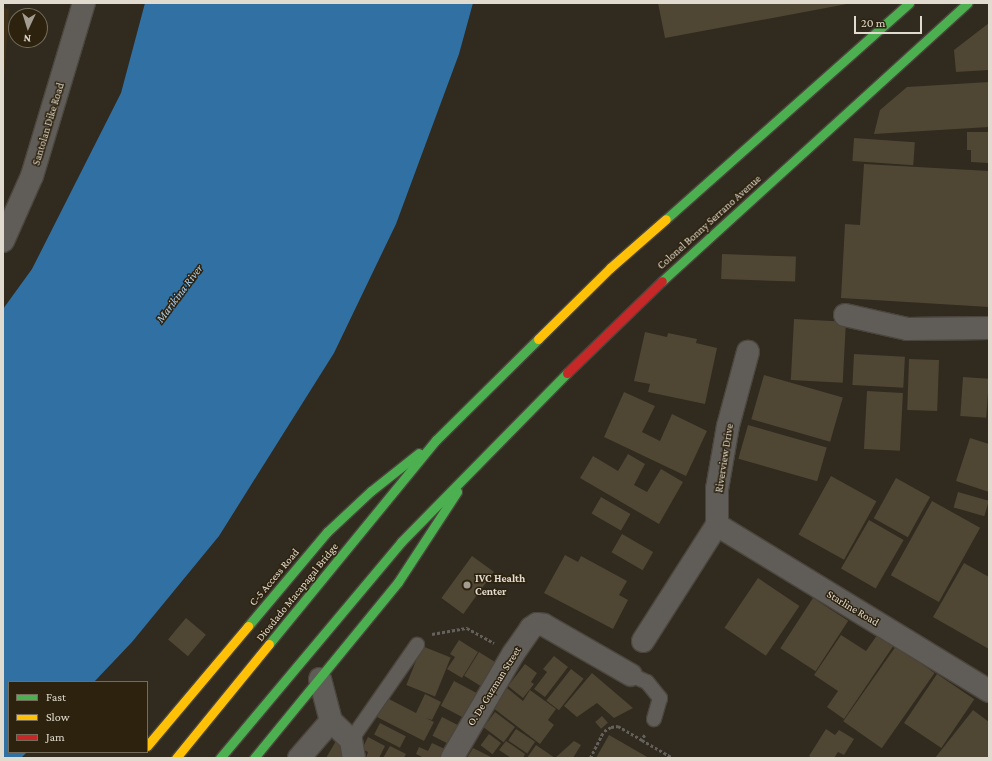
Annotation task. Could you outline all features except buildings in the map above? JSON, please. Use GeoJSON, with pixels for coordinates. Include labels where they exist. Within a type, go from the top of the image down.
{"type":"FeatureCollection","features":[{"type":"Feature","properties":{"kind":"main road"},"geometry":{"type":"LineString","coordinates":[[436,440],[610,268],[909,3]]}},
{"type":"Feature","properties":{"kind":"main road","name":"Colonel Bonny Serrano Avenue"},"geometry":{"type":"LineString","coordinates":[[473,467],[646,295],[968,3]]}},
{"type":"Feature","properties":{"kind":"main road","name":"Diosdado Macapagal Bridge"},"geometry":{"type":"LineString","coordinates":[[176,758],[436,440]]}},
{"type":"Feature","properties":{"kind":"main road","name":"C-5 Access Road"},"geometry":{"type":"LineString","coordinates":[[148,745],[327,532],[371,491],[436,440]]}},
{"type":"Feature","properties":{"kind":"main road"},"geometry":{"type":"LineString","coordinates":[[254,758],[398,582],[473,467]]}},
{"type":"Feature","properties":{"kind":"main road"},"geometry":{"type":"LineString","coordinates":[[220,758],[401,542],[473,467]]}},
{"type":"Feature","properties":{"kind":"street","name":"Santolan Dike Road"},"geometry":{"type":"LineString","coordinates":[[3,242],[32,176],[84,3]]}},
{"type":"Feature","properties":{"kind":"street"},"geometry":{"type":"LineString","coordinates":[[845,315],[907,329],[989,328]]}},
{"type":"Feature","properties":{"kind":"street","name":"Riverview Drive"},"geometry":{"type":"LineString","coordinates":[[717,525],[717,489],[728,426],[748,352]]}},
{"type":"Feature","properties":{"kind":"street"},"geometry":{"type":"LineString","coordinates":[[643,641],[717,525]]}},
{"type":"Feature","properties":{"kind":"street","name":"Starline Road"},"geometry":{"type":"LineString","coordinates":[[717,525],[989,691]]}},
{"type":"Feature","properties":{"kind":"street","name":"O. De Guzman Street"},"geometry":{"type":"LineString","coordinates":[[452,758],[513,654],[531,628],[537,624],[544,625],[631,675]]}},
{"type":"Feature","properties":{"kind":"street"},"geometry":{"type":"LineString","coordinates":[[320,679],[331,721],[352,749]]}},
{"type":"Feature","properties":{"kind":"street"},"geometry":{"type":"LineString","coordinates":[[299,758],[331,721]]}},
{"type":"Feature","properties":{"kind":"lane"},"geometry":{"type":"LineString","coordinates":[[352,749],[417,645]]}},
{"type":"Feature","properties":{"kind":"lane"},"geometry":{"type":"LineString","coordinates":[[631,675],[647,682],[660,698],[654,719]]}},
{"type":"Feature","properties":{"kind":"path"},"geometry":{"type":"LineString","coordinates":[[417,645],[430,634],[467,628],[513,654]]}},
{"type":"Feature","properties":{"kind":"path"},"geometry":{"type":"LineString","coordinates":[[642,740],[654,719]]}},
{"type":"Feature","properties":{"kind":"path"},"geometry":{"type":"LineString","coordinates":[[590,758],[604,731],[611,727],[618,726],[673,758]]}},
{"type":"Feature","properties":{"kind":"shaded area"},"geometry":{"type":"Polygon","coordinates":[[[3,8],[8,9],[8,23],[3,94],[3,8]]]}},
{"type":"Feature","properties":{"kind":"water","name":"Marikina River"},"geometry":{"type":"Polygon","coordinates":[[[145,3],[473,3],[459,54],[396,224],[334,353],[219,536],[132,642],[95,681],[8,681],[8,753],[26,753],[21,758],[3,758],[3,309],[32,269],[121,93],[145,3]]]}},
{"type":"Feature","properties":{"kind":"traffic: fast"},"geometry":{"type":"LineString","coordinates":[[666,219],[909,3]]}},
{"type":"Feature","properties":{"kind":"traffic: fast"},"geometry":{"type":"LineString","coordinates":[[662,281],[968,3]]}},
{"type":"Feature","properties":{"kind":"traffic: fast"},"geometry":{"type":"LineString","coordinates":[[269,644],[436,440],[538,339]]}},
{"type":"Feature","properties":{"kind":"traffic: fast"},"geometry":{"type":"LineString","coordinates":[[220,758],[401,542],[567,373]]}},
{"type":"Feature","properties":{"kind":"traffic: fast"},"geometry":{"type":"LineString","coordinates":[[248,626],[327,532],[371,491],[419,453]]}},
{"type":"Feature","properties":{"kind":"traffic: fast"},"geometry":{"type":"LineString","coordinates":[[254,758],[398,582],[457,492]]}},
{"type":"Feature","properties":{"kind":"traffic: slow"},"geometry":{"type":"LineString","coordinates":[[538,339],[610,268],[666,219]]}},
{"type":"Feature","properties":{"kind":"traffic: slow"},"geometry":{"type":"LineString","coordinates":[[148,745],[248,626]]}},
{"type":"Feature","properties":{"kind":"traffic: slow"},"geometry":{"type":"LineString","coordinates":[[176,758],[269,644]]}},
{"type":"Feature","properties":{"kind":"traffic: jam"},"geometry":{"type":"LineString","coordinates":[[567,373],[662,281]]}},
{"type":"Feature","properties":{"kind":"place","name":"IVC Health Center"},"geometry":{"type":"Point","coordinates":[467,585]}}]}
